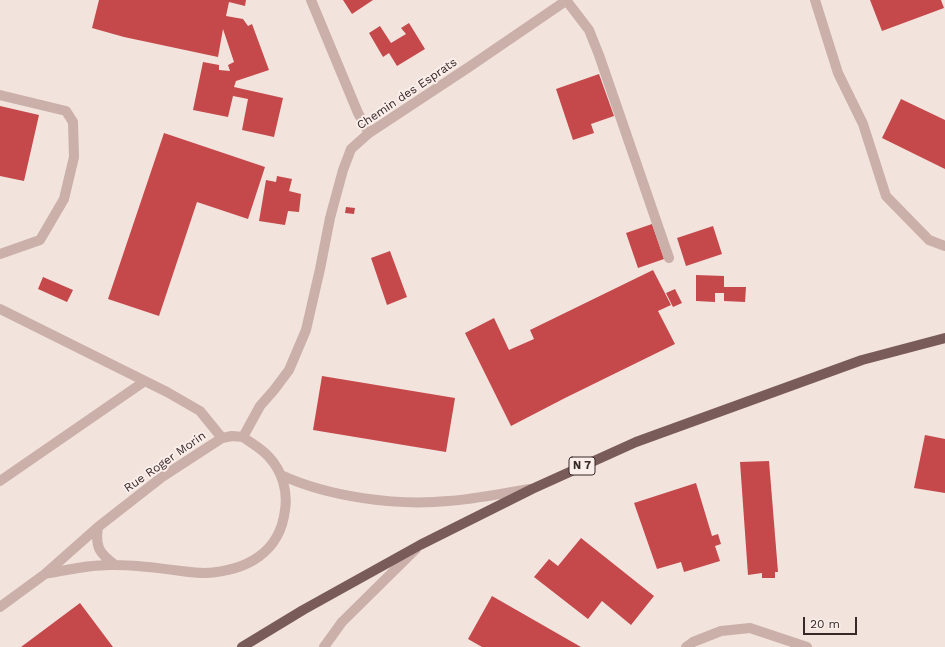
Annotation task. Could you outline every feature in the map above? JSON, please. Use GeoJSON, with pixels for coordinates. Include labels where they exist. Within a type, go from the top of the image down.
{"type":"FeatureCollection","features":[{"type":"Feature","properties":{"kind":"main road","name":"N 7"},"geometry":{"type":"LineString","coordinates":[[242,647],[303,610],[420,545],[532,489],[644,439],[862,360],[945,338]]}},
{"type":"Feature","properties":{"kind":"street"},"geometry":{"type":"LineString","coordinates":[[311,0],[358,113],[369,133]]}},
{"type":"Feature","properties":{"kind":"street"},"geometry":{"type":"LineString","coordinates":[[566,0],[591,36],[669,258]]}},
{"type":"Feature","properties":{"kind":"street","name":"Chemin des Esprats"},"geometry":{"type":"LineString","coordinates":[[243,436],[260,406],[289,370],[306,330],[319,276],[330,218],[343,170],[352,149],[369,133],[469,67],[566,0]]}},
{"type":"Feature","properties":{"kind":"street"},"geometry":{"type":"LineString","coordinates":[[815,0],[838,73],[863,124],[886,196],[929,240],[945,246]]}},
{"type":"Feature","properties":{"kind":"street"},"geometry":{"type":"LineString","coordinates":[[0,95],[66,111],[73,122],[74,157],[64,199],[40,240],[0,254]]}},
{"type":"Feature","properties":{"kind":"street"},"geometry":{"type":"LineString","coordinates":[[0,309],[167,392],[200,412],[222,438]]}},
{"type":"Feature","properties":{"kind":"street"},"geometry":{"type":"LineString","coordinates":[[0,481],[145,381]]}},
{"type":"Feature","properties":{"kind":"street"},"geometry":{"type":"LineString","coordinates":[[45,574],[115,564],[204,573],[226,571],[246,565],[261,556],[272,545],[279,534],[284,522],[287,499],[282,475],[269,457],[243,436]]}},
{"type":"Feature","properties":{"kind":"street","name":"Rue Roger Morin"},"geometry":{"type":"LineString","coordinates":[[0,607],[45,574],[98,527],[162,477],[222,438],[243,436]]}},
{"type":"Feature","properties":{"kind":"street"},"geometry":{"type":"LineString","coordinates":[[282,475],[300,484],[331,493],[398,502],[448,502],[532,489]]}},
{"type":"Feature","properties":{"kind":"street"},"geometry":{"type":"LineString","coordinates":[[98,527],[96,538],[97,546],[106,558],[115,564]]}},
{"type":"Feature","properties":{"kind":"street"},"geometry":{"type":"LineString","coordinates":[[324,647],[342,622],[420,545]]}},
{"type":"Feature","properties":{"kind":"street"},"geometry":{"type":"LineString","coordinates":[[686,647],[693,642],[721,631],[750,628],[807,647]]}},
{"type":"Feature","properties":{"kind":"building"},"geometry":{"type":"Polygon","coordinates":[[[99,0],[246,0],[245,6],[229,2],[226,16],[243,19],[248,26],[252,24],[269,70],[236,81],[234,87],[283,98],[274,137],[242,130],[248,99],[233,96],[228,117],[193,110],[203,62],[219,65],[219,70],[230,71],[228,65],[234,62],[223,29],[218,57],[124,37],[92,28],[99,0]]]}},
{"type":"Feature","properties":{"kind":"building"},"geometry":{"type":"Polygon","coordinates":[[[343,0],[373,0],[352,14],[343,0]]]}},
{"type":"Feature","properties":{"kind":"building"},"geometry":{"type":"Polygon","coordinates":[[[870,0],[941,0],[944,8],[882,31],[870,0]]]}},
{"type":"Feature","properties":{"kind":"building"},"geometry":{"type":"Polygon","coordinates":[[[409,23],[425,49],[397,66],[389,53],[383,57],[369,33],[380,26],[391,43],[406,34],[401,28],[409,23]]]}},
{"type":"Feature","properties":{"kind":"building"},"geometry":{"type":"Polygon","coordinates":[[[599,74],[614,116],[591,124],[594,133],[573,140],[556,89],[599,74]]]}},
{"type":"Feature","properties":{"kind":"building"},"geometry":{"type":"Polygon","coordinates":[[[901,99],[945,120],[945,169],[882,138],[901,99]]]}},
{"type":"Feature","properties":{"kind":"building"},"geometry":{"type":"Polygon","coordinates":[[[0,106],[39,115],[24,181],[0,176],[0,106]]]}},
{"type":"Feature","properties":{"kind":"building"},"geometry":{"type":"Polygon","coordinates":[[[164,133],[265,167],[248,219],[197,202],[159,316],[108,299],[164,133]]]}},
{"type":"Feature","properties":{"kind":"building"},"geometry":{"type":"Polygon","coordinates":[[[277,176],[292,179],[289,191],[301,194],[299,212],[288,211],[285,225],[259,221],[266,180],[276,182],[277,176]]]}},
{"type":"Feature","properties":{"kind":"building"},"geometry":{"type":"Polygon","coordinates":[[[346,207],[355,208],[354,214],[345,213],[346,207]]]}},
{"type":"Feature","properties":{"kind":"building"},"geometry":{"type":"Polygon","coordinates":[[[652,224],[664,259],[638,268],[626,233],[652,224]]]}},
{"type":"Feature","properties":{"kind":"building"},"geometry":{"type":"Polygon","coordinates":[[[713,226],[722,254],[686,266],[677,238],[713,226]]]}},
{"type":"Feature","properties":{"kind":"building"},"geometry":{"type":"Polygon","coordinates":[[[390,251],[407,297],[387,305],[371,258],[390,251]]]}},
{"type":"Feature","properties":{"kind":"building"},"geometry":{"type":"Polygon","coordinates":[[[653,270],[671,305],[658,311],[675,344],[511,426],[465,333],[494,318],[509,350],[534,339],[530,330],[653,270]]]}},
{"type":"Feature","properties":{"kind":"building"},"geometry":{"type":"Polygon","coordinates":[[[696,275],[724,276],[724,287],[746,287],[745,302],[724,301],[724,293],[715,293],[715,302],[696,301],[696,275]]]}},
{"type":"Feature","properties":{"kind":"building"},"geometry":{"type":"Polygon","coordinates":[[[43,277],[73,290],[67,302],[38,289],[43,277]]]}},
{"type":"Feature","properties":{"kind":"building"},"geometry":{"type":"Polygon","coordinates":[[[675,289],[682,303],[673,307],[666,293],[675,289]]]}},
{"type":"Feature","properties":{"kind":"building"},"geometry":{"type":"Polygon","coordinates":[[[322,376],[455,398],[446,452],[313,430],[322,376]]]}},
{"type":"Feature","properties":{"kind":"building"},"geometry":{"type":"Polygon","coordinates":[[[925,435],[945,439],[945,493],[914,488],[925,435]]]}},
{"type":"Feature","properties":{"kind":"building"},"geometry":{"type":"Polygon","coordinates":[[[769,461],[778,572],[775,572],[775,578],[762,578],[762,573],[748,575],[740,462],[769,461]]]}},
{"type":"Feature","properties":{"kind":"building"},"geometry":{"type":"Polygon","coordinates":[[[696,483],[712,536],[718,534],[721,544],[715,546],[720,561],[684,572],[681,562],[657,569],[634,503],[696,483]]]}},
{"type":"Feature","properties":{"kind":"building"},"geometry":{"type":"Polygon","coordinates":[[[581,538],[654,596],[631,625],[602,601],[588,619],[534,577],[549,559],[558,566],[581,538]]]}},
{"type":"Feature","properties":{"kind":"building"},"geometry":{"type":"Polygon","coordinates":[[[492,596],[581,647],[482,647],[468,639],[492,596]]]}},
{"type":"Feature","properties":{"kind":"building"},"geometry":{"type":"Polygon","coordinates":[[[80,603],[113,647],[21,647],[80,603]]]}}]}
